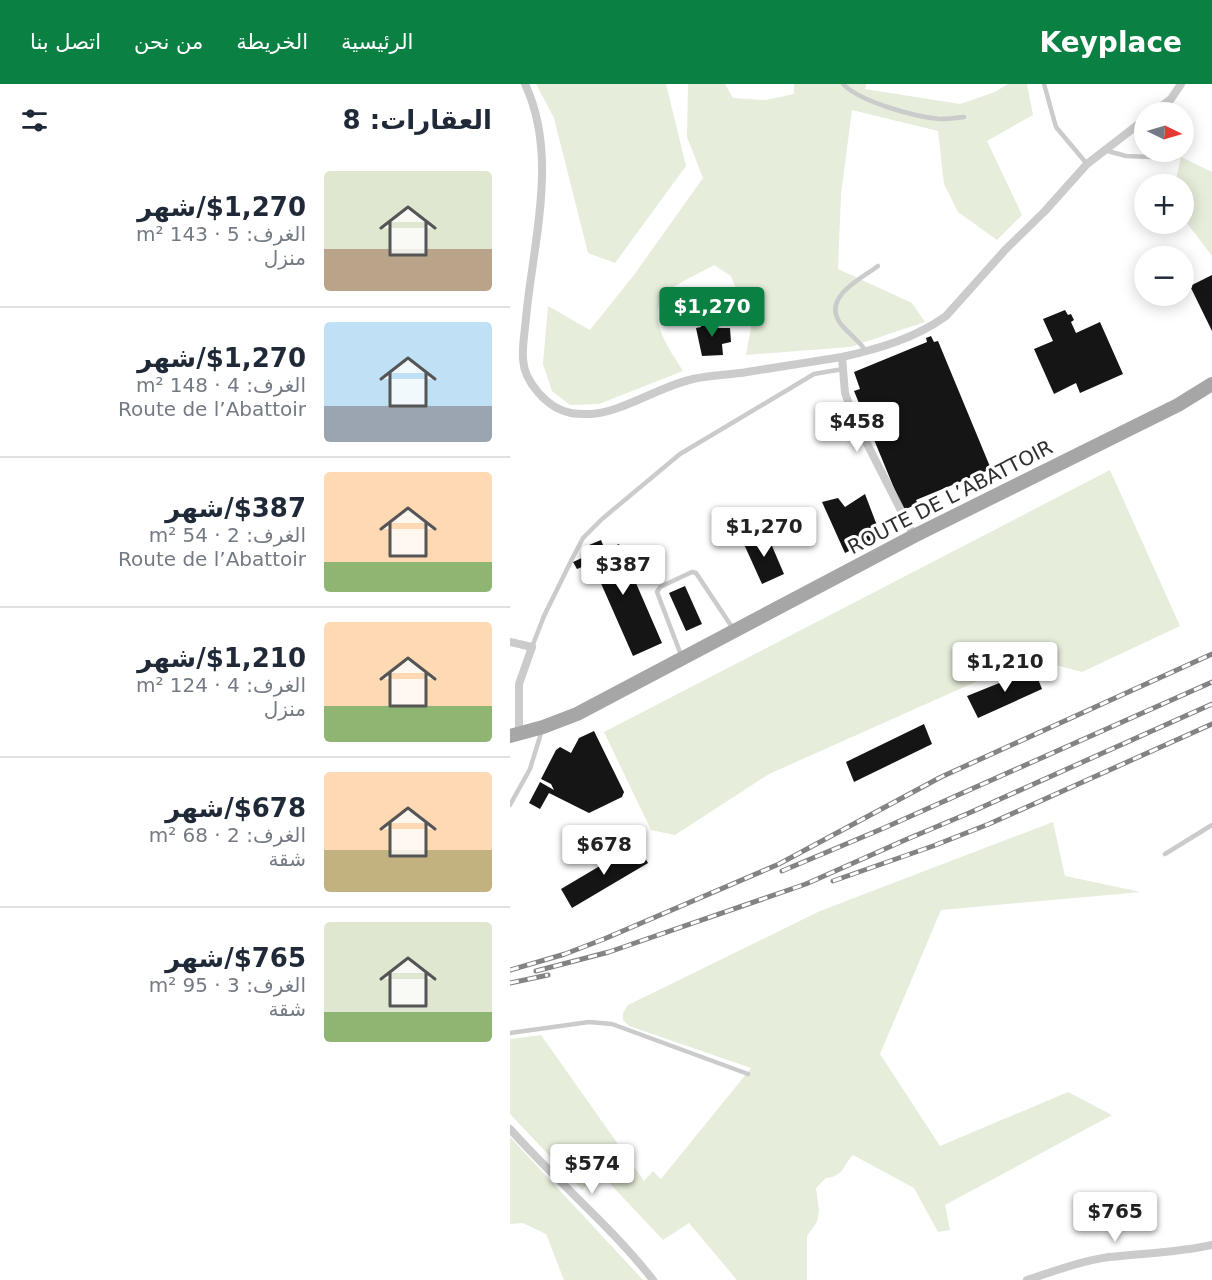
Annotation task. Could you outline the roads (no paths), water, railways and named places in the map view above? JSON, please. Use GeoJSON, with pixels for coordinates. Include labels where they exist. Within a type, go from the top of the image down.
{"type":"FeatureCollection","features":[{"type":"Feature","properties":{"kind":"main road","name":"ROUTE DE L’ABATTOIR"},"geometry":{"type":"LineString","coordinates":[[514,735],[577,714],[915,536],[1178,405],[1212,384]]}},
{"type":"Feature","properties":{"kind":"street"},"geometry":{"type":"LineString","coordinates":[[525,84],[537,119],[542,157],[540,203],[522,359],[526,375],[536,390],[554,405],[570,413],[592,414],[614,408],[692,379],[842,357],[917,333],[935,324],[946,316],[1087,164],[1134,128]]}},
{"type":"Feature","properties":{"kind":"street"},"geometry":{"type":"LineString","coordinates":[[1167,102],[1181,84]]}},
{"type":"Feature","properties":{"kind":"street"},"geometry":{"type":"LineString","coordinates":[[842,357],[845,393],[854,418],[915,536]]}},
{"type":"Feature","properties":{"kind":"street"},"geometry":{"type":"LineString","coordinates":[[510,642],[532,647],[519,684],[514,735]]}},
{"type":"Feature","properties":{"kind":"street"},"geometry":{"type":"LineString","coordinates":[[510,1129],[609,1230],[653,1280]]}},
{"type":"Feature","properties":{"kind":"street"},"geometry":{"type":"LineString","coordinates":[[1027,1280],[1106,1257],[1184,1251],[1212,1245]]}},
{"type":"Feature","properties":{"kind":"lane"},"geometry":{"type":"LineString","coordinates":[[843,84],[862,97],[896,109],[942,119],[964,117]]}},
{"type":"Feature","properties":{"kind":"lane"},"geometry":{"type":"LineString","coordinates":[[1044,84],[1056,127],[1087,164]]}},
{"type":"Feature","properties":{"kind":"lane"},"geometry":{"type":"LineString","coordinates":[[1104,150],[1134,156]]}},
{"type":"Feature","properties":{"kind":"lane"},"geometry":{"type":"LineString","coordinates":[[866,351],[857,338],[840,322],[835,306],[841,294],[878,266]]}},
{"type":"Feature","properties":{"kind":"lane"},"geometry":{"type":"LineString","coordinates":[[532,647],[544,616],[572,559],[584,538],[602,519],[680,453],[814,374],[843,369]]}},
{"type":"Feature","properties":{"kind":"lane"},"geometry":{"type":"LineString","coordinates":[[682,658],[657,592],[660,587],[692,572],[696,573],[735,631]]}},
{"type":"Feature","properties":{"kind":"lane"},"geometry":{"type":"LineString","coordinates":[[510,805],[530,769],[543,727]]}},
{"type":"Feature","properties":{"kind":"lane"},"geometry":{"type":"LineString","coordinates":[[1165,854],[1212,825]]}},
{"type":"Feature","properties":{"kind":"lane"},"geometry":{"type":"LineString","coordinates":[[510,1033],[589,1022],[612,1024],[748,1074]]}},
{"type":"Feature","properties":{"kind":"railway"},"geometry":{"type":"LineString","coordinates":[[510,970],[565,954],[604,939],[779,864],[941,777],[1212,654]]}},
{"type":"Feature","properties":{"kind":"railway"},"geometry":{"type":"LineString","coordinates":[[782,871],[1212,682]]}},
{"type":"Feature","properties":{"kind":"railway"},"geometry":{"type":"LineString","coordinates":[[536,971],[609,952],[806,884],[1212,704]]}},
{"type":"Feature","properties":{"kind":"railway"},"geometry":{"type":"LineString","coordinates":[[833,881],[989,824],[1212,724]]}},
{"type":"Feature","properties":{"kind":"railway"},"geometry":{"type":"LineString","coordinates":[[510,983],[548,975]]}}]}
